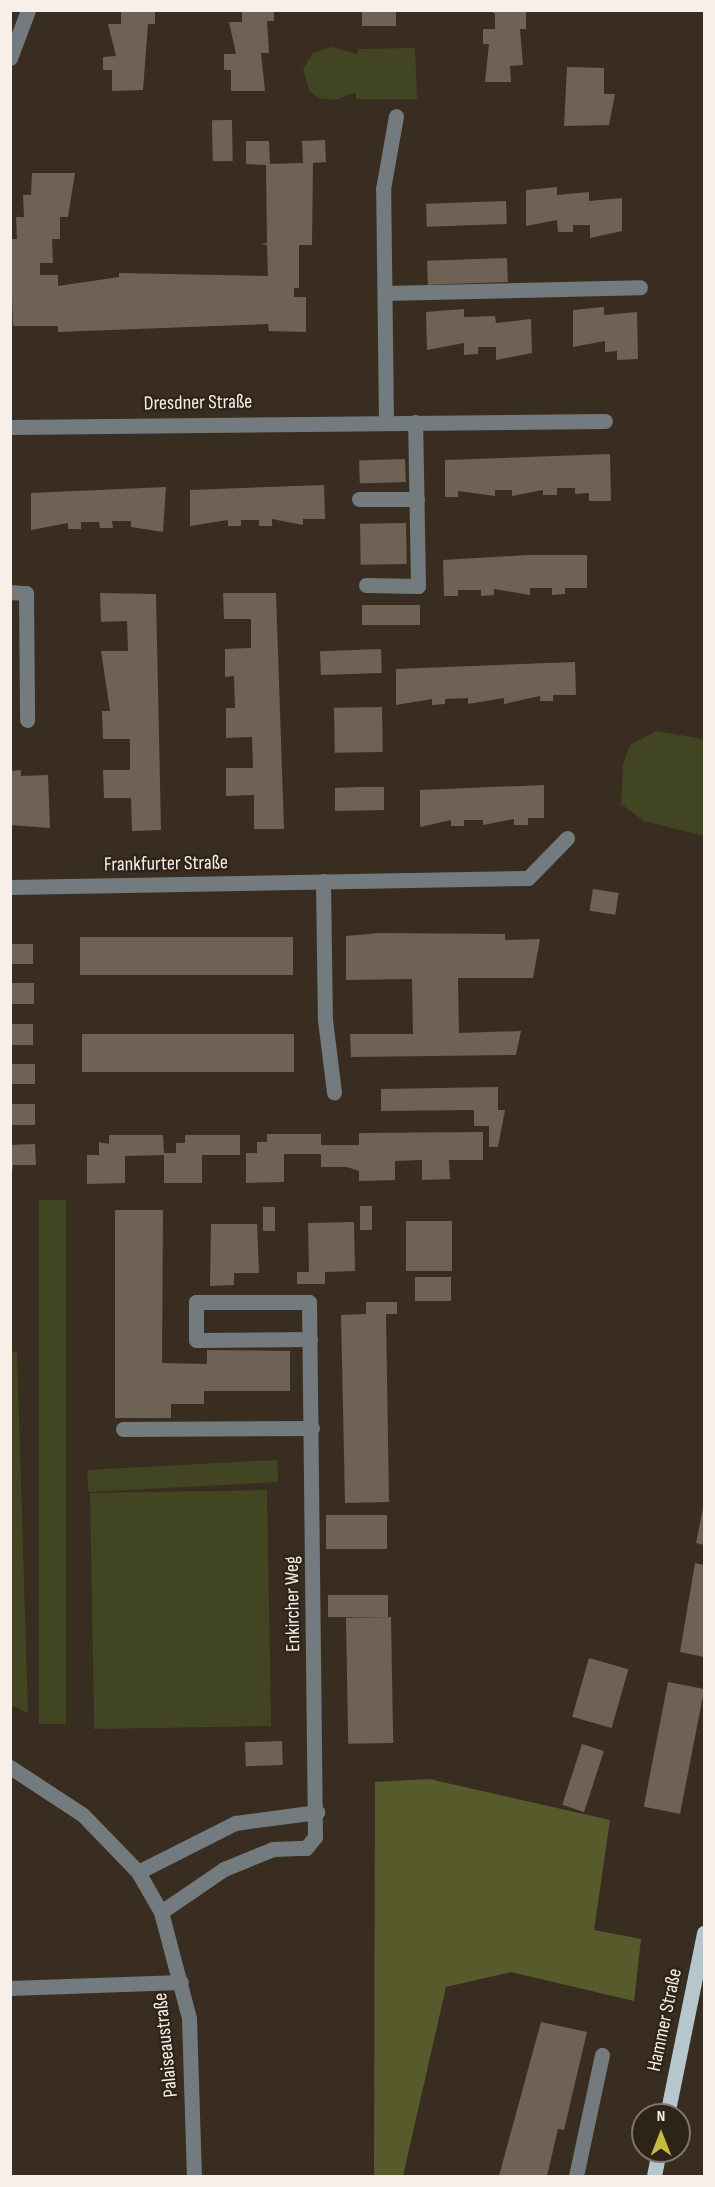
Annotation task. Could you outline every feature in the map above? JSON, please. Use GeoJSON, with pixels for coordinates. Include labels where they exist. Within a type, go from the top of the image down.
{"type":"FeatureCollection","features":[{"type":"Feature","properties":{"kind":"main road","name":"Hammer Straße"},"geometry":{"type":"LineString","coordinates":[[670,2103],[705,1933]]}},
{"type":"Feature","properties":{"kind":"street"},"geometry":{"type":"LineString","coordinates":[[10,58],[28,10]]}},
{"type":"Feature","properties":{"kind":"street"},"geometry":{"type":"LineString","coordinates":[[386,421],[383,189],[396,116]]}},
{"type":"Feature","properties":{"kind":"street"},"geometry":{"type":"LineString","coordinates":[[385,293],[640,287]]}},
{"type":"Feature","properties":{"kind":"street","name":"Dresdner Straße"},"geometry":{"type":"LineString","coordinates":[[10,427],[386,421],[605,421]]}},
{"type":"Feature","properties":{"kind":"street"},"geometry":{"type":"LineString","coordinates":[[366,585],[418,586],[415,422]]}},
{"type":"Feature","properties":{"kind":"street"},"geometry":{"type":"LineString","coordinates":[[359,499],[417,499]]}},
{"type":"Feature","properties":{"kind":"street"},"geometry":{"type":"LineString","coordinates":[[10,592],[26,593],[27,720]]}},
{"type":"Feature","properties":{"kind":"street","name":"Frankfurter Straße"},"geometry":{"type":"LineString","coordinates":[[10,887],[528,878],[567,838]]}},
{"type":"Feature","properties":{"kind":"street"},"geometry":{"type":"LineString","coordinates":[[323,881],[325,1020],[333,1092]]}},
{"type":"Feature","properties":{"kind":"street","name":"Enkircher Weg"},"geometry":{"type":"LineString","coordinates":[[310,1339],[196,1340],[196,1302],[309,1302],[310,1339],[312,1428],[317,1812]]}},
{"type":"Feature","properties":{"kind":"street"},"geometry":{"type":"LineString","coordinates":[[123,1429],[312,1428]]}},
{"type":"Feature","properties":{"kind":"street","name":"Palaiseaustraße"},"geometry":{"type":"LineString","coordinates":[[10,1767],[83,1815],[138,1872],[161,1912],[181,1982],[193,2071],[194,2176]]}},
{"type":"Feature","properties":{"kind":"street"},"geometry":{"type":"LineString","coordinates":[[138,1872],[235,1823],[317,1812],[312,1844],[273,1849],[224,1869],[161,1912]]}},
{"type":"Feature","properties":{"kind":"street"},"geometry":{"type":"LineString","coordinates":[[10,1988],[181,1982]]}},
{"type":"Feature","properties":{"kind":"street"},"geometry":{"type":"LineString","coordinates":[[576,2176],[602,2055]]}},
{"type":"Feature","properties":{"kind":"green space"},"geometry":{"type":"Polygon","coordinates":[[[332,47],[357,54],[359,49],[415,48],[417,99],[356,99],[356,92],[335,100],[318,98],[309,90],[303,69],[313,53],[332,47]]]}},
{"type":"Feature","properties":{"kind":"green space"},"geometry":{"type":"Polygon","coordinates":[[[656,731],[704,739],[704,836],[644,821],[621,804],[623,764],[630,745],[656,731]]]}},
{"type":"Feature","properties":{"kind":"green space"},"geometry":{"type":"Polygon","coordinates":[[[39,1200],[66,1200],[66,1724],[39,1724],[39,1200]]]}},
{"type":"Feature","properties":{"kind":"green space"},"geometry":{"type":"Polygon","coordinates":[[[11,1351],[17,1352],[28,1713],[11,1705],[11,1351]]]}},
{"type":"Feature","properties":{"kind":"green space"},"geometry":{"type":"Polygon","coordinates":[[[277,1460],[278,1482],[88,1492],[87,1470],[277,1460]]]}},
{"type":"Feature","properties":{"kind":"green space"},"geometry":{"type":"Polygon","coordinates":[[[267,1490],[271,1726],[94,1729],[90,1493],[267,1490]]]}},
{"type":"Feature","properties":{"kind":"green space"},"geometry":{"type":"Polygon","coordinates":[[[429,1779],[610,1820],[594,1930],[641,1939],[634,2001],[511,1972],[446,1987],[403,2176],[374,2176],[375,1782],[429,1779]]]}},
{"type":"Feature","properties":{"kind":"building"},"geometry":{"type":"Polygon","coordinates":[[[121,10],[155,10],[155,24],[148,24],[143,90],[112,91],[112,70],[103,70],[103,57],[116,56],[108,24],[121,24],[121,10]]]}},
{"type":"Feature","properties":{"kind":"building"},"geometry":{"type":"Polygon","coordinates":[[[242,10],[274,10],[274,21],[267,21],[269,53],[261,53],[265,91],[231,91],[231,70],[224,70],[224,54],[236,54],[229,22],[242,22],[242,10]]]}},
{"type":"Feature","properties":{"kind":"building"},"geometry":{"type":"Polygon","coordinates":[[[362,10],[396,10],[396,26],[362,26],[362,10]]]}},
{"type":"Feature","properties":{"kind":"building"},"geometry":{"type":"Polygon","coordinates":[[[489,10],[526,12],[526,29],[520,29],[523,65],[510,66],[511,82],[485,82],[489,44],[483,44],[483,29],[495,29],[495,14],[489,10]]]}},
{"type":"Feature","properties":{"kind":"building"},"geometry":{"type":"Polygon","coordinates":[[[567,67],[604,68],[604,94],[615,94],[609,125],[564,126],[567,67]]]}},
{"type":"Feature","properties":{"kind":"building"},"geometry":{"type":"Polygon","coordinates":[[[212,120],[232,120],[233,161],[213,161],[212,120]]]}},
{"type":"Feature","properties":{"kind":"building"},"geometry":{"type":"Polygon","coordinates":[[[325,140],[326,162],[313,163],[312,245],[299,245],[299,288],[294,288],[294,297],[306,297],[306,332],[269,331],[268,324],[58,332],[58,326],[13,326],[10,239],[17,239],[16,217],[24,217],[23,195],[31,195],[32,173],[75,173],[68,217],[60,217],[60,239],[52,239],[53,263],[40,263],[40,275],[58,275],[58,286],[119,277],[119,273],[268,276],[267,245],[261,244],[267,243],[266,165],[246,164],[246,141],[269,141],[270,164],[303,163],[302,141],[325,140]]]}},
{"type":"Feature","properties":{"kind":"building"},"geometry":{"type":"Polygon","coordinates":[[[557,187],[557,195],[589,192],[589,201],[622,198],[622,231],[590,238],[590,225],[573,225],[573,232],[558,232],[557,220],[526,226],[526,190],[557,187]]]}},
{"type":"Feature","properties":{"kind":"building"},"geometry":{"type":"Polygon","coordinates":[[[506,201],[507,224],[427,227],[426,204],[506,201]]]}},
{"type":"Feature","properties":{"kind":"building"},"geometry":{"type":"Polygon","coordinates":[[[507,258],[508,282],[428,285],[427,261],[507,258]]]}},
{"type":"Feature","properties":{"kind":"building"},"geometry":{"type":"Polygon","coordinates":[[[604,307],[604,315],[637,312],[638,359],[617,360],[617,351],[605,352],[605,341],[573,347],[573,310],[604,307]]]}},
{"type":"Feature","properties":{"kind":"building"},"geometry":{"type":"Polygon","coordinates":[[[464,309],[464,317],[495,316],[496,323],[531,319],[532,353],[496,360],[496,347],[478,347],[478,354],[464,355],[464,343],[427,350],[426,312],[464,309]]]}},
{"type":"Feature","properties":{"kind":"building"},"geometry":{"type":"Polygon","coordinates":[[[610,454],[611,501],[589,501],[589,493],[575,494],[575,488],[557,488],[557,495],[543,495],[543,490],[512,496],[512,490],[495,490],[495,496],[458,491],[458,497],[445,497],[445,460],[610,454]]]}},
{"type":"Feature","properties":{"kind":"building"},"geometry":{"type":"Polygon","coordinates":[[[405,459],[406,482],[360,484],[359,461],[405,459]]]}},
{"type":"Feature","properties":{"kind":"building"},"geometry":{"type":"Polygon","coordinates":[[[324,485],[325,519],[303,519],[303,525],[272,519],[272,526],[259,526],[259,520],[241,520],[241,526],[228,526],[228,520],[190,526],[190,490],[324,485]]]}},
{"type":"Feature","properties":{"kind":"building"},"geometry":{"type":"Polygon","coordinates":[[[166,487],[163,532],[131,527],[131,521],[112,521],[113,528],[100,528],[99,522],[81,522],[81,529],[68,529],[68,523],[31,530],[31,493],[166,487]]]}},
{"type":"Feature","properties":{"kind":"building"},"geometry":{"type":"Polygon","coordinates":[[[406,523],[407,564],[361,565],[360,524],[406,523]]]}},
{"type":"Feature","properties":{"kind":"building"},"geometry":{"type":"Polygon","coordinates":[[[528,555],[587,555],[587,588],[565,588],[565,594],[552,595],[552,588],[530,588],[530,595],[494,589],[494,595],[481,596],[481,590],[458,590],[458,596],[444,596],[443,560],[528,555]]]}},
{"type":"Feature","properties":{"kind":"building"},"geometry":{"type":"Polygon","coordinates":[[[100,593],[156,594],[161,830],[132,831],[131,798],[104,798],[103,770],[130,770],[130,739],[103,739],[102,711],[110,711],[101,651],[128,651],[127,621],[101,622],[100,593]]]}},
{"type":"Feature","properties":{"kind":"building"},"geometry":{"type":"Polygon","coordinates":[[[223,593],[276,593],[284,829],[254,829],[254,795],[226,796],[226,768],[253,768],[252,737],[226,738],[226,708],[235,708],[234,676],[225,677],[225,649],[251,648],[251,619],[224,619],[223,593]]]}},
{"type":"Feature","properties":{"kind":"building"},"geometry":{"type":"Polygon","coordinates":[[[362,605],[420,605],[420,625],[362,625],[362,605]]]}},
{"type":"Feature","properties":{"kind":"building"},"geometry":{"type":"Polygon","coordinates":[[[381,649],[382,673],[321,675],[320,651],[381,649]]]}},
{"type":"Feature","properties":{"kind":"building"},"geometry":{"type":"Polygon","coordinates":[[[575,662],[576,695],[553,695],[553,701],[540,701],[540,696],[504,704],[504,698],[468,704],[468,698],[445,699],[445,704],[432,705],[432,699],[396,705],[396,669],[575,662]]]}},
{"type":"Feature","properties":{"kind":"building"},"geometry":{"type":"Polygon","coordinates":[[[382,707],[383,752],[335,753],[334,708],[382,707]]]}},
{"type":"Feature","properties":{"kind":"building"},"geometry":{"type":"Polygon","coordinates":[[[21,770],[21,776],[48,775],[50,828],[10,825],[10,771],[21,770]]]}},
{"type":"Feature","properties":{"kind":"building"},"geometry":{"type":"Polygon","coordinates":[[[544,785],[544,818],[528,818],[528,825],[514,825],[514,819],[483,825],[483,820],[464,820],[464,826],[451,826],[451,820],[420,827],[420,790],[544,785]]]}},
{"type":"Feature","properties":{"kind":"building"},"geometry":{"type":"Polygon","coordinates":[[[384,787],[384,810],[335,811],[335,788],[384,787]]]}},
{"type":"Feature","properties":{"kind":"building"},"geometry":{"type":"Polygon","coordinates":[[[593,889],[619,893],[615,915],[590,911],[593,889]]]}},
{"type":"Feature","properties":{"kind":"building"},"geometry":{"type":"Polygon","coordinates":[[[379,933],[505,934],[505,940],[540,939],[533,978],[458,978],[459,1033],[521,1031],[516,1055],[351,1057],[350,1034],[413,1034],[412,979],[346,980],[346,936],[379,933]]]}},
{"type":"Feature","properties":{"kind":"building"},"geometry":{"type":"Polygon","coordinates":[[[80,937],[293,937],[293,975],[80,975],[80,937]]]}},
{"type":"Feature","properties":{"kind":"building"},"geometry":{"type":"Polygon","coordinates":[[[10,944],[33,944],[33,964],[10,964],[10,944]]]}},
{"type":"Feature","properties":{"kind":"building"},"geometry":{"type":"Polygon","coordinates":[[[10,983],[34,983],[34,1004],[10,1004],[10,983]]]}},
{"type":"Feature","properties":{"kind":"building"},"geometry":{"type":"Polygon","coordinates":[[[10,1024],[33,1024],[33,1045],[10,1045],[10,1024]]]}},
{"type":"Feature","properties":{"kind":"building"},"geometry":{"type":"Polygon","coordinates":[[[82,1034],[294,1034],[294,1072],[82,1072],[82,1034]]]}},
{"type":"Feature","properties":{"kind":"building"},"geometry":{"type":"Polygon","coordinates":[[[10,1064],[35,1064],[35,1084],[10,1084],[10,1064]]]}},
{"type":"Feature","properties":{"kind":"building"},"geometry":{"type":"Polygon","coordinates":[[[498,1087],[498,1110],[505,1110],[498,1147],[489,1147],[489,1126],[474,1126],[474,1110],[381,1111],[381,1089],[498,1087]]]}},
{"type":"Feature","properties":{"kind":"building"},"geometry":{"type":"Polygon","coordinates":[[[10,1104],[35,1104],[35,1125],[10,1125],[10,1104]]]}},
{"type":"Feature","properties":{"kind":"building"},"geometry":{"type":"Polygon","coordinates":[[[483,1132],[483,1160],[449,1160],[450,1179],[422,1180],[422,1160],[395,1161],[395,1180],[359,1181],[359,1171],[347,1167],[321,1167],[321,1154],[284,1154],[284,1182],[246,1183],[246,1153],[257,1153],[257,1142],[267,1142],[267,1134],[321,1134],[321,1145],[359,1145],[359,1133],[483,1132]]]}},
{"type":"Feature","properties":{"kind":"building"},"geometry":{"type":"Polygon","coordinates":[[[109,1135],[163,1135],[164,1153],[176,1153],[176,1143],[185,1143],[185,1135],[240,1135],[240,1155],[202,1155],[202,1183],[164,1183],[164,1155],[125,1156],[125,1183],[87,1184],[87,1155],[99,1155],[99,1142],[109,1144],[109,1135]]]}},
{"type":"Feature","properties":{"kind":"building"},"geometry":{"type":"Polygon","coordinates":[[[35,1144],[36,1165],[13,1165],[10,1186],[10,1145],[35,1144]]]}},
{"type":"Feature","properties":{"kind":"building"},"geometry":{"type":"Polygon","coordinates":[[[360,1206],[372,1206],[372,1230],[360,1230],[360,1206]]]}},
{"type":"Feature","properties":{"kind":"building"},"geometry":{"type":"Polygon","coordinates":[[[263,1207],[275,1207],[275,1231],[263,1231],[263,1207]]]}},
{"type":"Feature","properties":{"kind":"building"},"geometry":{"type":"Polygon","coordinates":[[[115,1210],[163,1210],[162,1363],[207,1364],[207,1350],[290,1351],[290,1391],[204,1391],[204,1404],[171,1404],[171,1418],[115,1418],[115,1210]]]}},
{"type":"Feature","properties":{"kind":"building"},"geometry":{"type":"Polygon","coordinates":[[[406,1221],[452,1221],[452,1271],[406,1271],[406,1221]]]}},
{"type":"Feature","properties":{"kind":"building"},"geometry":{"type":"Polygon","coordinates":[[[354,1222],[355,1271],[325,1272],[325,1284],[297,1284],[297,1272],[309,1272],[308,1223],[354,1222]]]}},
{"type":"Feature","properties":{"kind":"building"},"geometry":{"type":"Polygon","coordinates":[[[211,1224],[257,1224],[259,1273],[234,1273],[234,1285],[210,1286],[211,1224]]]}},
{"type":"Feature","properties":{"kind":"building"},"geometry":{"type":"Polygon","coordinates":[[[415,1277],[451,1277],[451,1301],[415,1301],[415,1277]]]}},
{"type":"Feature","properties":{"kind":"building"},"geometry":{"type":"Polygon","coordinates":[[[366,1302],[397,1302],[397,1314],[386,1314],[389,1502],[345,1503],[341,1315],[366,1314],[366,1302]]]}},
{"type":"Feature","properties":{"kind":"building"},"geometry":{"type":"Polygon","coordinates":[[[704,1503],[704,1545],[696,1543],[704,1503]]]}},
{"type":"Feature","properties":{"kind":"building"},"geometry":{"type":"Polygon","coordinates":[[[326,1515],[387,1515],[387,1549],[326,1549],[326,1515]]]}},
{"type":"Feature","properties":{"kind":"building"},"geometry":{"type":"Polygon","coordinates":[[[695,1563],[704,1565],[704,1657],[680,1652],[695,1563]]]}},
{"type":"Feature","properties":{"kind":"building"},"geometry":{"type":"Polygon","coordinates":[[[328,1595],[388,1595],[388,1617],[328,1617],[328,1595]]]}},
{"type":"Feature","properties":{"kind":"building"},"geometry":{"type":"Polygon","coordinates":[[[391,1617],[393,1743],[348,1744],[346,1618],[391,1617]]]}},
{"type":"Feature","properties":{"kind":"building"},"geometry":{"type":"Polygon","coordinates":[[[589,1658],[628,1669],[612,1728],[572,1717],[589,1658]]]}},
{"type":"Feature","properties":{"kind":"building"},"geometry":{"type":"Polygon","coordinates":[[[668,1682],[704,1689],[680,1814],[644,1807],[668,1682]]]}},
{"type":"Feature","properties":{"kind":"building"},"geometry":{"type":"Polygon","coordinates":[[[282,1741],[283,1765],[246,1766],[245,1742],[282,1741]]]}},
{"type":"Feature","properties":{"kind":"building"},"geometry":{"type":"Polygon","coordinates":[[[582,1744],[604,1751],[584,1812],[562,1805],[582,1744]]]}},
{"type":"Feature","properties":{"kind":"building"},"geometry":{"type":"Polygon","coordinates":[[[541,2022],[587,2032],[564,2130],[558,2129],[547,2176],[499,2176],[541,2022]]]}}]}
